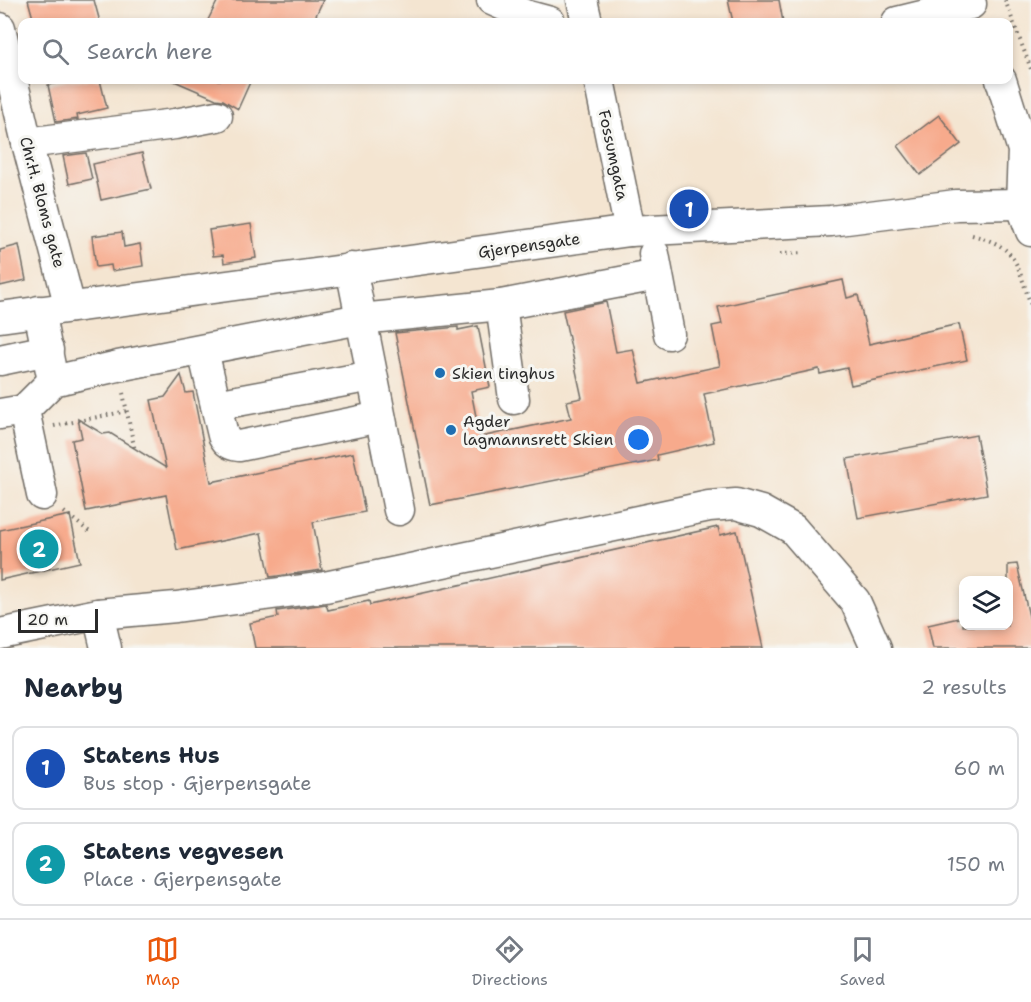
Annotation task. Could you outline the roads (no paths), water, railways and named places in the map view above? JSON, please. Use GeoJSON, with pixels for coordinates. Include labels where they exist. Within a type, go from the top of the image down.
{"type":"FeatureCollection","features":[{"type":"Feature","properties":{"kind":"street"},"geometry":{"type":"LineString","coordinates":[[492,0],[535,18]]}},
{"type":"Feature","properties":{"kind":"street"},"geometry":{"type":"LineString","coordinates":[[582,0],[586,18]]}},
{"type":"Feature","properties":{"kind":"street"},"geometry":{"type":"LineString","coordinates":[[920,18],[973,9]]}},
{"type":"Feature","properties":{"kind":"street","name":"Chr.H. Bloms gate"},"geometry":{"type":"LineString","coordinates":[[0,28],[70,307]]}},
{"type":"Feature","properties":{"kind":"street","name":"Fossumgata"},"geometry":{"type":"LineString","coordinates":[[600,84],[641,231],[657,275],[669,334]]}},
{"type":"Feature","properties":{"kind":"street"},"geometry":{"type":"LineString","coordinates":[[1002,84],[1023,150],[1026,218]]}},
{"type":"Feature","properties":{"kind":"street"},"geometry":{"type":"LineString","coordinates":[[27,143],[175,124],[217,116]]}},
{"type":"Feature","properties":{"kind":"street","name":"Gjerpensgate"},"geometry":{"type":"LineString","coordinates":[[0,317],[351,268],[641,231],[831,221],[956,205],[1026,218]]}},
{"type":"Feature","properties":{"kind":"street"},"geometry":{"type":"LineString","coordinates":[[351,268],[399,510]]}},
{"type":"Feature","properties":{"kind":"street"},"geometry":{"type":"LineString","coordinates":[[42,495],[18,418],[53,381],[118,366],[360,319],[501,305],[657,275]]}},
{"type":"Feature","properties":{"kind":"street"},"geometry":{"type":"LineString","coordinates":[[501,305],[514,399]]}},
{"type":"Feature","properties":{"kind":"street"},"geometry":{"type":"LineString","coordinates":[[39,311],[53,381]]}},
{"type":"Feature","properties":{"kind":"street"},"geometry":{"type":"LineString","coordinates":[[0,360],[48,350]]}},
{"type":"Feature","properties":{"kind":"street"},"geometry":{"type":"LineString","coordinates":[[203,351],[223,435],[232,445],[239,446],[380,417]]}},
{"type":"Feature","properties":{"kind":"street"},"geometry":{"type":"LineString","coordinates":[[216,405],[372,376]]}},
{"type":"Feature","properties":{"kind":"street"},"geometry":{"type":"LineString","coordinates":[[0,634],[41,637],[98,614],[176,607],[325,587],[709,506],[736,504],[760,511],[793,529],[855,601],[876,648]]}},
{"type":"Feature","properties":{"kind":"street"},"geometry":{"type":"LineString","coordinates":[[98,614],[106,648]]}},
{"type":"Feature","properties":{"kind":"place","name":"Statens Hus"},"geometry":{"type":"Point","coordinates":[689,209]}},
{"type":"Feature","properties":{"kind":"place","name":"Skien tinghus"},"geometry":{"type":"Point","coordinates":[440,373]}},
{"type":"Feature","properties":{"kind":"place","name":"Agder lagmannsrett Skien"},"geometry":{"type":"Point","coordinates":[451,430]}},
{"type":"Feature","properties":{"kind":"place","name":"Statens vegvesen"},"geometry":{"type":"Point","coordinates":[39,549]}}]}
